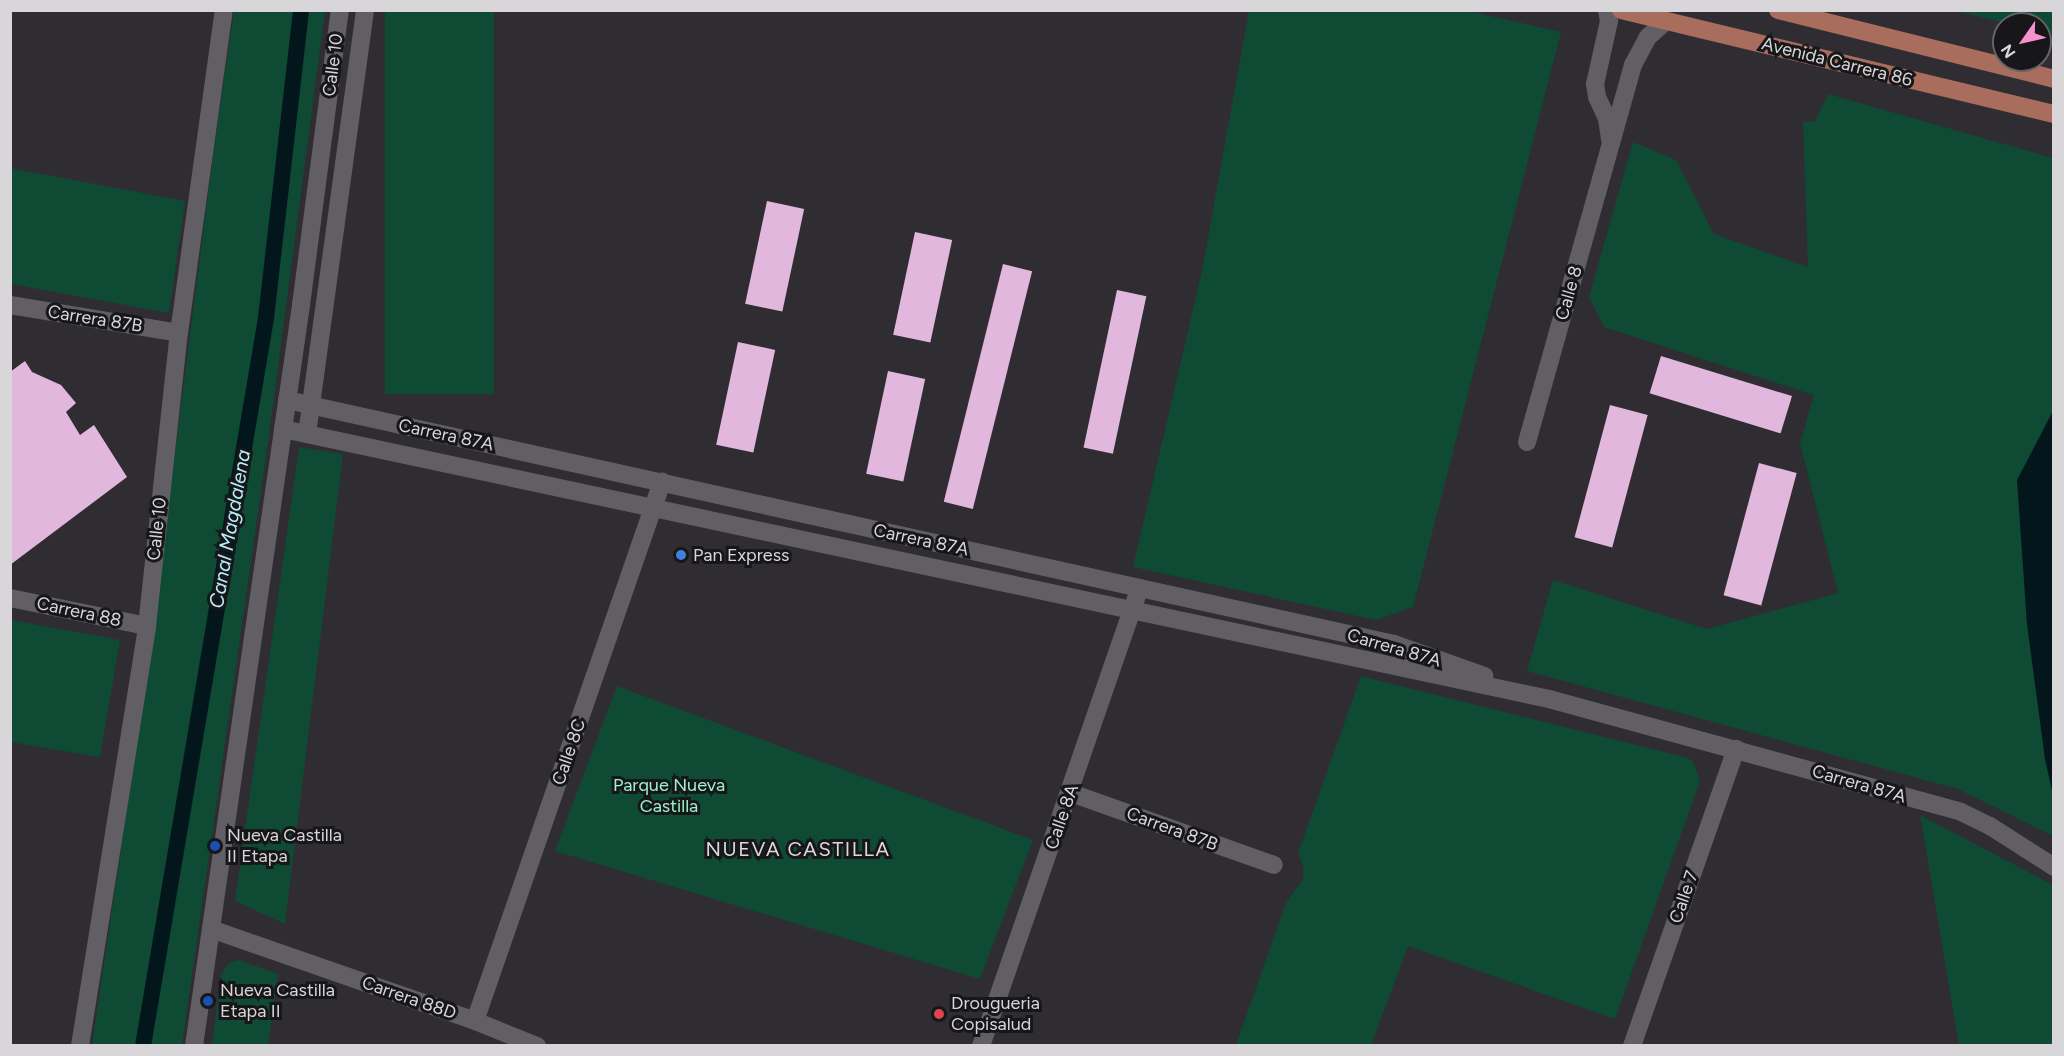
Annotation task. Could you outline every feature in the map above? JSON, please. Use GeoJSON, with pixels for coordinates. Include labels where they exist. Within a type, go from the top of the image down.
{"type":"FeatureCollection","features":[{"type":"Feature","properties":{"kind":"main road","name":"Avenida Carrera 86"},"geometry":{"type":"LineString","coordinates":[[1778,10],[2054,79]]}},
{"type":"Feature","properties":{"kind":"main road","name":"Avenida Carrera 86"},"geometry":{"type":"LineString","coordinates":[[1628,11],[2054,114]]}},
{"type":"Feature","properties":{"kind":"street","name":"Calle 10"},"geometry":{"type":"LineString","coordinates":[[80,1046],[147,626],[179,333],[224,10]]}},
{"type":"Feature","properties":{"kind":"street","name":"Calle 10"},"geometry":{"type":"LineString","coordinates":[[194,1046],[283,429],[340,10]]}},
{"type":"Feature","properties":{"kind":"street","name":"Calle 10"},"geometry":{"type":"LineString","coordinates":[[307,434],[366,10]]}},
{"type":"Feature","properties":{"kind":"street","name":"Calle 8"},"geometry":{"type":"LineString","coordinates":[[1607,10],[1607,30],[1594,84],[1609,126],[1610,144]]}},
{"type":"Feature","properties":{"kind":"street","name":"Calle 8"},"geometry":{"type":"LineString","coordinates":[[1527,442],[1610,144],[1637,56],[1648,37],[1666,21]]}},
{"type":"Feature","properties":{"kind":"street","name":"Carrera 87B"},"geometry":{"type":"LineString","coordinates":[[10,305],[179,333]]}},
{"type":"Feature","properties":{"kind":"street","name":"Carrera 87A"},"geometry":{"type":"LineString","coordinates":[[287,400],[1394,644],[1549,699]]}},
{"type":"Feature","properties":{"kind":"street","name":"Carrera 87A"},"geometry":{"type":"LineString","coordinates":[[283,429],[1549,699],[1961,812],[1990,826],[2054,867]]}},
{"type":"Feature","properties":{"kind":"street","name":"Calle 8C"},"geometry":{"type":"LineString","coordinates":[[475,1021],[662,482]]}},
{"type":"Feature","properties":{"kind":"street","name":"Calle 8A"},"geometry":{"type":"LineString","coordinates":[[981,1046],[1134,612],[1140,588]]}},
{"type":"Feature","properties":{"kind":"street","name":"Carrera 88"},"geometry":{"type":"LineString","coordinates":[[10,598],[147,626]]}},
{"type":"Feature","properties":{"kind":"street","name":"Calle 7"},"geometry":{"type":"LineString","coordinates":[[1632,1046],[1736,749]]}},
{"type":"Feature","properties":{"kind":"street","name":"Carrera 87B"},"geometry":{"type":"LineString","coordinates":[[1071,793],[1274,865]]}},
{"type":"Feature","properties":{"kind":"street","name":"Carrera 88D"},"geometry":{"type":"LineString","coordinates":[[211,929],[475,1021],[537,1046]]}},
{"type":"Feature","properties":{"kind":"green space"},"geometry":{"type":"Polygon","coordinates":[[[234,11],[325,11],[269,435],[182,1045],[92,1046],[148,664],[214,147],[234,11]]]}},
{"type":"Feature","properties":{"kind":"green space"},"geometry":{"type":"Polygon","coordinates":[[[385,11],[494,11],[494,394],[385,394],[385,11]]]}},
{"type":"Feature","properties":{"kind":"green space"},"geometry":{"type":"Polygon","coordinates":[[[1249,11],[1468,11],[1561,32],[1413,607],[1376,620],[1133,567],[1202,271],[1249,11]]]}},
{"type":"Feature","properties":{"kind":"green space"},"geometry":{"type":"Polygon","coordinates":[[[1956,11],[2053,11],[2053,35],[2052,12],[1992,12],[1992,20],[1956,11]]]}},
{"type":"Feature","properties":{"kind":"green space"},"geometry":{"type":"Polygon","coordinates":[[[1828,94],[2053,158],[2053,836],[1958,789],[1527,671],[1553,580],[1707,629],[1838,593],[1800,443],[1814,395],[1604,327],[1589,297],[1633,142],[1676,160],[1714,234],[1808,267],[1803,122],[1815,121],[1828,94]]]}},
{"type":"Feature","properties":{"kind":"green space"},"geometry":{"type":"Polygon","coordinates":[[[10,168],[185,201],[169,313],[11,284],[10,168]]]}},
{"type":"Feature","properties":{"kind":"green space"},"geometry":{"type":"Polygon","coordinates":[[[299,447],[343,454],[285,924],[235,901],[299,447]]]}},
{"type":"Feature","properties":{"kind":"green space"},"geometry":{"type":"Polygon","coordinates":[[[11,620],[120,640],[100,757],[11,742],[11,620]]]}},
{"type":"Feature","properties":{"kind":"green space"},"geometry":{"type":"Polygon","coordinates":[[[1361,676],[1688,758],[1693,762],[1700,781],[1615,1019],[1408,946],[1371,1045],[1236,1045],[1286,903],[1303,879],[1303,866],[1298,853],[1361,676]]]}},
{"type":"Feature","properties":{"kind":"green space","name":"Parque Nueva Castilla"},"geometry":{"type":"Polygon","coordinates":[[[617,686],[1033,840],[980,979],[555,851],[617,686]]]}},
{"type":"Feature","properties":{"kind":"green space"},"geometry":{"type":"Polygon","coordinates":[[[1920,815],[2053,885],[2053,1045],[1959,1045],[1920,815]]]}},
{"type":"Feature","properties":{"kind":"green space"},"geometry":{"type":"Polygon","coordinates":[[[238,960],[278,974],[268,1045],[212,1045],[221,975],[228,964],[238,960]]]}},
{"type":"Feature","properties":{"kind":"shaded area"},"geometry":{"type":"Polygon","coordinates":[[[2053,411],[2053,795],[2045,759],[2027,624],[2017,480],[2053,411]]]}},
{"type":"Feature","properties":{"kind":"building"},"geometry":{"type":"Polygon","coordinates":[[[767,201],[804,209],[782,312],[745,304],[767,201]]]}},
{"type":"Feature","properties":{"kind":"building"},"geometry":{"type":"Polygon","coordinates":[[[915,232],[952,240],[930,343],[893,335],[915,232]]]}},
{"type":"Feature","properties":{"kind":"building"},"geometry":{"type":"Polygon","coordinates":[[[1003,264],[1032,271],[973,509],[944,502],[1003,264]]]}},
{"type":"Feature","properties":{"kind":"building"},"geometry":{"type":"Polygon","coordinates":[[[1117,290],[1146,296],[1113,454],[1084,447],[1117,290]]]}},
{"type":"Feature","properties":{"kind":"building"},"geometry":{"type":"Polygon","coordinates":[[[738,342],[775,350],[753,453],[716,445],[738,342]]]}},
{"type":"Feature","properties":{"kind":"building"},"geometry":{"type":"Polygon","coordinates":[[[1661,356],[1792,396],[1781,433],[1650,393],[1661,356]]]}},
{"type":"Feature","properties":{"kind":"building"},"geometry":{"type":"Polygon","coordinates":[[[25,361],[32,372],[61,385],[76,403],[66,412],[80,435],[94,425],[127,477],[10,565],[10,372],[25,361]]]}},
{"type":"Feature","properties":{"kind":"building"},"geometry":{"type":"Polygon","coordinates":[[[888,371],[925,379],[903,482],[866,474],[888,371]]]}},
{"type":"Feature","properties":{"kind":"building"},"geometry":{"type":"Polygon","coordinates":[[[1610,405],[1648,415],[1612,547],[1575,537],[1610,405]]]}},
{"type":"Feature","properties":{"kind":"building"},"geometry":{"type":"Polygon","coordinates":[[[1759,463],[1797,473],[1761,605],[1724,595],[1759,463]]]}},
{"type":"Feature","properties":{"kind":"waterway","name":"Canal Magdalena"},"geometry":{"type":"LineString","coordinates":[[143,1046],[266,318],[301,10]]}},
{"type":"Feature","properties":{"kind":"place","name":"Pan Express"},"geometry":{"type":"Point","coordinates":[681,555]}},
{"type":"Feature","properties":{"kind":"place","name":"Nueva Castilla II Etapa"},"geometry":{"type":"Point","coordinates":[215,846]}},
{"type":"Feature","properties":{"kind":"place","name":"Nueva Castilla Etapa II"},"geometry":{"type":"Point","coordinates":[208,1001]}},
{"type":"Feature","properties":{"kind":"place","name":"Drougueria Copisalud"},"geometry":{"type":"Point","coordinates":[939,1014]}},
{"type":"Feature","properties":{"kind":"district","name":"NUEVA CASTILLA"},"geometry":{"type":"Point","coordinates":[798,849]}}]}
